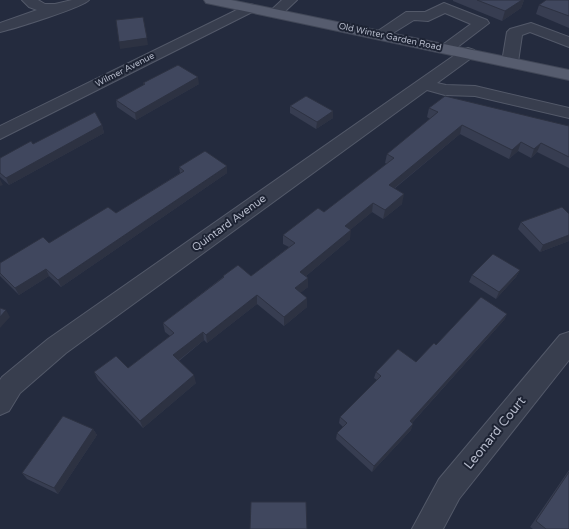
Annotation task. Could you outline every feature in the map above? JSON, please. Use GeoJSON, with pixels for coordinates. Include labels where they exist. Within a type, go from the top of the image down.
{"type":"FeatureCollection","features":[{"type":"Feature","properties":{"kind":"main road","name":"Old Winter Garden Road"},"geometry":{"type":"LineString","coordinates":[[211,0],[569,75]]}},
{"type":"Feature","properties":{"kind":"street"},"geometry":{"type":"LineString","coordinates":[[29,0],[37,5],[55,9]]}},
{"type":"Feature","properties":{"kind":"street"},"geometry":{"type":"LineString","coordinates":[[0,28],[55,9],[70,6],[82,0]]}},
{"type":"Feature","properties":{"kind":"street"},"geometry":{"type":"LineString","coordinates":[[275,13],[290,0]]}},
{"type":"Feature","properties":{"kind":"street"},"geometry":{"type":"LineString","coordinates":[[380,35],[411,15],[428,17],[444,7],[482,23],[446,49]]}},
{"type":"Feature","properties":{"kind":"street","name":"Wilmer Avenue"},"geometry":{"type":"LineString","coordinates":[[0,133],[249,8]]}},
{"type":"Feature","properties":{"kind":"street"},"geometry":{"type":"LineString","coordinates":[[510,62],[515,32],[531,26],[569,42]]}},
{"type":"Feature","properties":{"kind":"street","name":"Quintard Avenue"},"geometry":{"type":"LineString","coordinates":[[0,403],[11,385],[57,346],[468,53]]}},
{"type":"Feature","properties":{"kind":"street"},"geometry":{"type":"LineString","coordinates":[[424,84],[445,90],[475,91],[569,113]]}},
{"type":"Feature","properties":{"kind":"street","name":"Leonard Court"},"geometry":{"type":"LineString","coordinates":[[427,529],[449,489],[569,342]]}},
{"type":"Feature","properties":{"kind":"building"},"geometry":{"type":"Polygon","coordinates":[[[477,0],[522,0],[505,11],[477,0]]]}},
{"type":"Feature","properties":{"kind":"building"},"geometry":{"type":"Polygon","coordinates":[[[546,0],[569,0],[569,16],[539,5],[546,0]]]}},
{"type":"Feature","properties":{"kind":"building"},"geometry":{"type":"Polygon","coordinates":[[[143,17],[147,38],[119,42],[116,20],[143,17]]]}},
{"type":"Feature","properties":{"kind":"building"},"geometry":{"type":"Polygon","coordinates":[[[178,65],[198,77],[135,113],[116,100],[145,84],[143,83],[178,65]]]}},
{"type":"Feature","properties":{"kind":"building"},"geometry":{"type":"Polygon","coordinates":[[[306,96],[333,111],[317,122],[290,106],[306,96]]]}},
{"type":"Feature","properties":{"kind":"building"},"geometry":{"type":"Polygon","coordinates":[[[445,96],[569,126],[569,157],[541,143],[534,149],[521,142],[512,150],[462,125],[389,185],[404,194],[385,210],[373,203],[345,226],[351,230],[300,272],[308,278],[295,288],[307,298],[284,317],[257,295],[206,335],[203,332],[173,355],[194,375],[140,421],[94,372],[116,356],[128,368],[174,333],[163,323],[224,277],[223,276],[238,265],[251,276],[295,243],[283,235],[318,208],[324,212],[394,158],[387,154],[438,112],[429,108],[445,96]]]}},
{"type":"Feature","properties":{"kind":"building"},"geometry":{"type":"Polygon","coordinates":[[[95,112],[102,125],[6,178],[0,173],[0,158],[31,141],[33,144],[95,112]]]}},
{"type":"Feature","properties":{"kind":"building"},"geometry":{"type":"Polygon","coordinates":[[[205,151],[227,166],[58,280],[46,269],[15,288],[0,273],[0,263],[43,237],[49,243],[108,207],[116,213],[184,171],[179,167],[205,151]]]}},
{"type":"Feature","properties":{"kind":"building"},"geometry":{"type":"Polygon","coordinates":[[[562,207],[569,214],[569,235],[543,245],[521,222],[562,207]]]}},
{"type":"Feature","properties":{"kind":"building"},"geometry":{"type":"Polygon","coordinates":[[[493,254],[520,270],[499,292],[472,275],[493,254]]]}},
{"type":"Feature","properties":{"kind":"building"},"geometry":{"type":"Polygon","coordinates":[[[481,297],[507,314],[410,421],[413,424],[374,466],[337,433],[347,423],[340,417],[381,376],[376,372],[398,349],[416,362],[434,343],[436,345],[481,297]]]}},
{"type":"Feature","properties":{"kind":"building"},"geometry":{"type":"Polygon","coordinates":[[[0,308],[6,310],[0,317],[0,308]]]}},
{"type":"Feature","properties":{"kind":"building"},"geometry":{"type":"Polygon","coordinates":[[[63,416],[93,429],[54,488],[22,473],[63,416]]]}},
{"type":"Feature","properties":{"kind":"building"},"geometry":{"type":"Polygon","coordinates":[[[569,472],[569,529],[546,529],[536,521],[569,472]]]}},
{"type":"Feature","properties":{"kind":"building"},"geometry":{"type":"Polygon","coordinates":[[[251,502],[306,502],[307,529],[250,529],[251,502]]]}}]}
